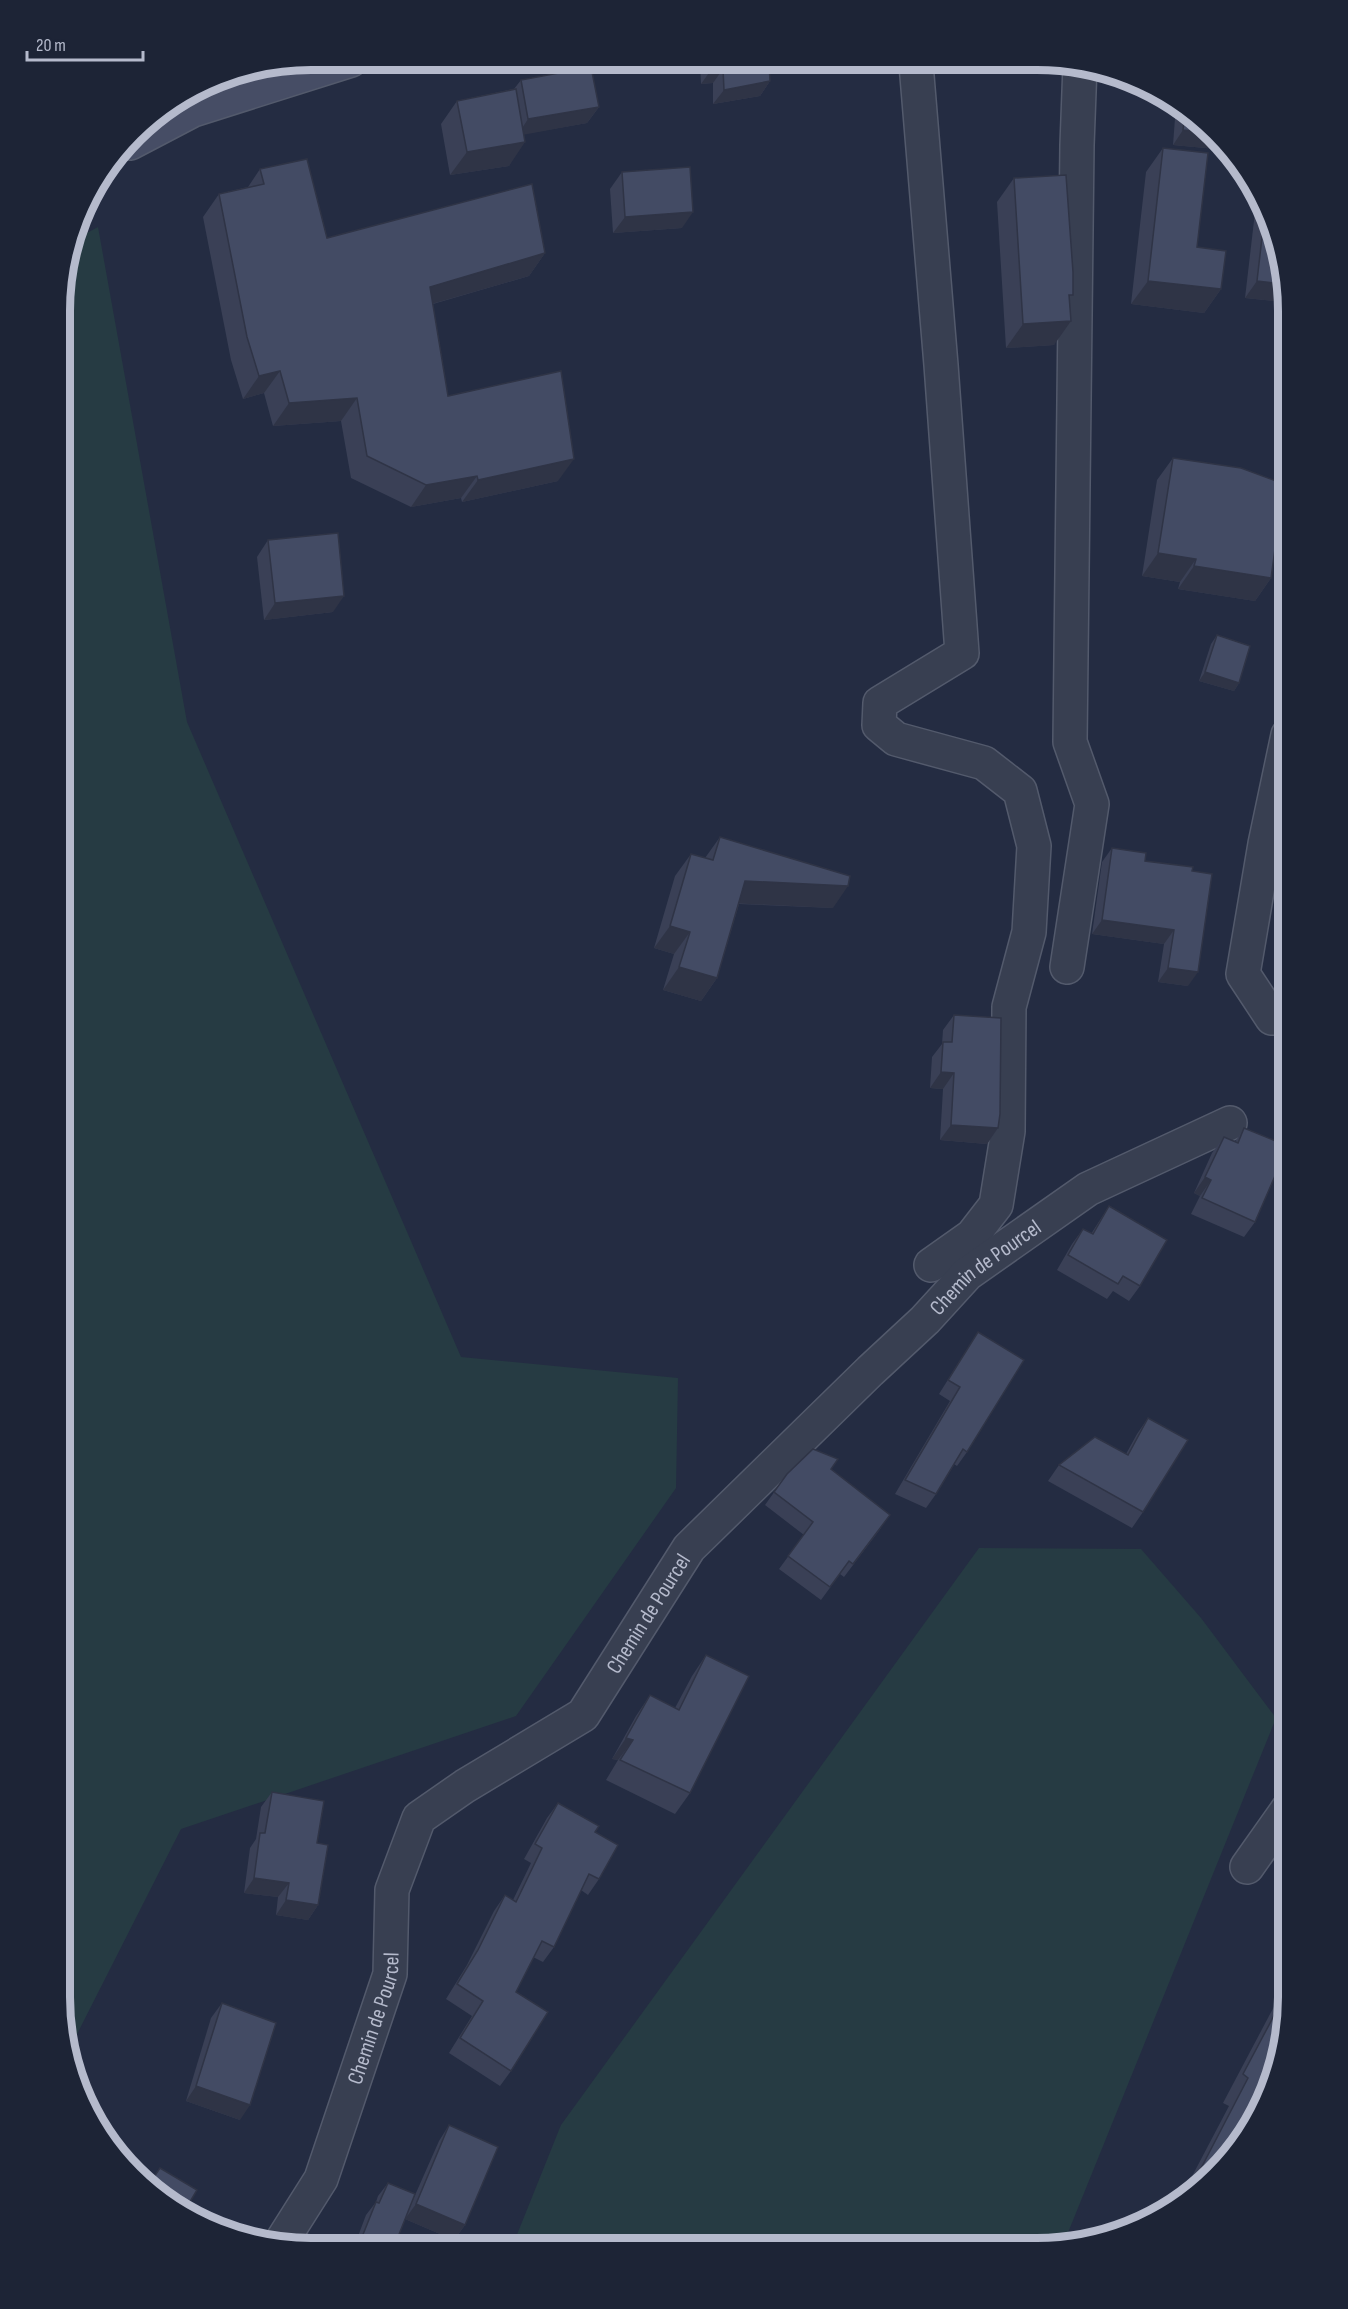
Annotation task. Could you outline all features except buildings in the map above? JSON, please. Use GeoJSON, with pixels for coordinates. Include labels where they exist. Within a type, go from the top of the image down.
{"type":"FeatureCollection","features":[{"type":"Feature","properties":{"kind":"main road"},"geometry":{"type":"LineString","coordinates":[[151,132],[193,110],[319,70]]}},
{"type":"Feature","properties":{"kind":"street"},"geometry":{"type":"LineString","coordinates":[[916,70],[962,653],[880,703],[879,725],[896,739],[984,763],[1020,791],[1034,846],[1029,932],[1009,1007],[1008,1131],[996,1205],[972,1236],[931,1265]]}},
{"type":"Feature","properties":{"kind":"street"},"geometry":{"type":"LineString","coordinates":[[1067,967],[1092,804],[1070,742],[1080,75]]}},
{"type":"Feature","properties":{"kind":"street"},"geometry":{"type":"LineString","coordinates":[[1272,1018],[1243,974],[1278,782]]}},
{"type":"Feature","properties":{"kind":"street","name":"Chemin de Pourcel"},"geometry":{"type":"LineString","coordinates":[[285,2237],[321,2179],[390,1974],[392,1890],[419,1818],[465,1786],[584,1715],[689,1548],[925,1320],[967,1274],[1088,1189],[1230,1123]]}},
{"type":"Feature","properties":{"kind":"street"},"geometry":{"type":"LineString","coordinates":[[1246,1867],[1278,1822]]}},
{"type":"Feature","properties":{"kind":"shaded area"},"geometry":{"type":"Polygon","coordinates":[[[98,227],[187,722],[461,1357],[678,1378],[676,1488],[516,1716],[181,1829],[74,2039],[70,1997],[70,312],[75,265],[83,235],[98,227]]]}},
{"type":"Feature","properties":{"kind":"shaded area"},"geometry":{"type":"Polygon","coordinates":[[[979,1548],[1141,1549],[1201,1618],[1276,1718],[1067,2236],[516,2238],[561,2125],[979,1548]]]}}]}
